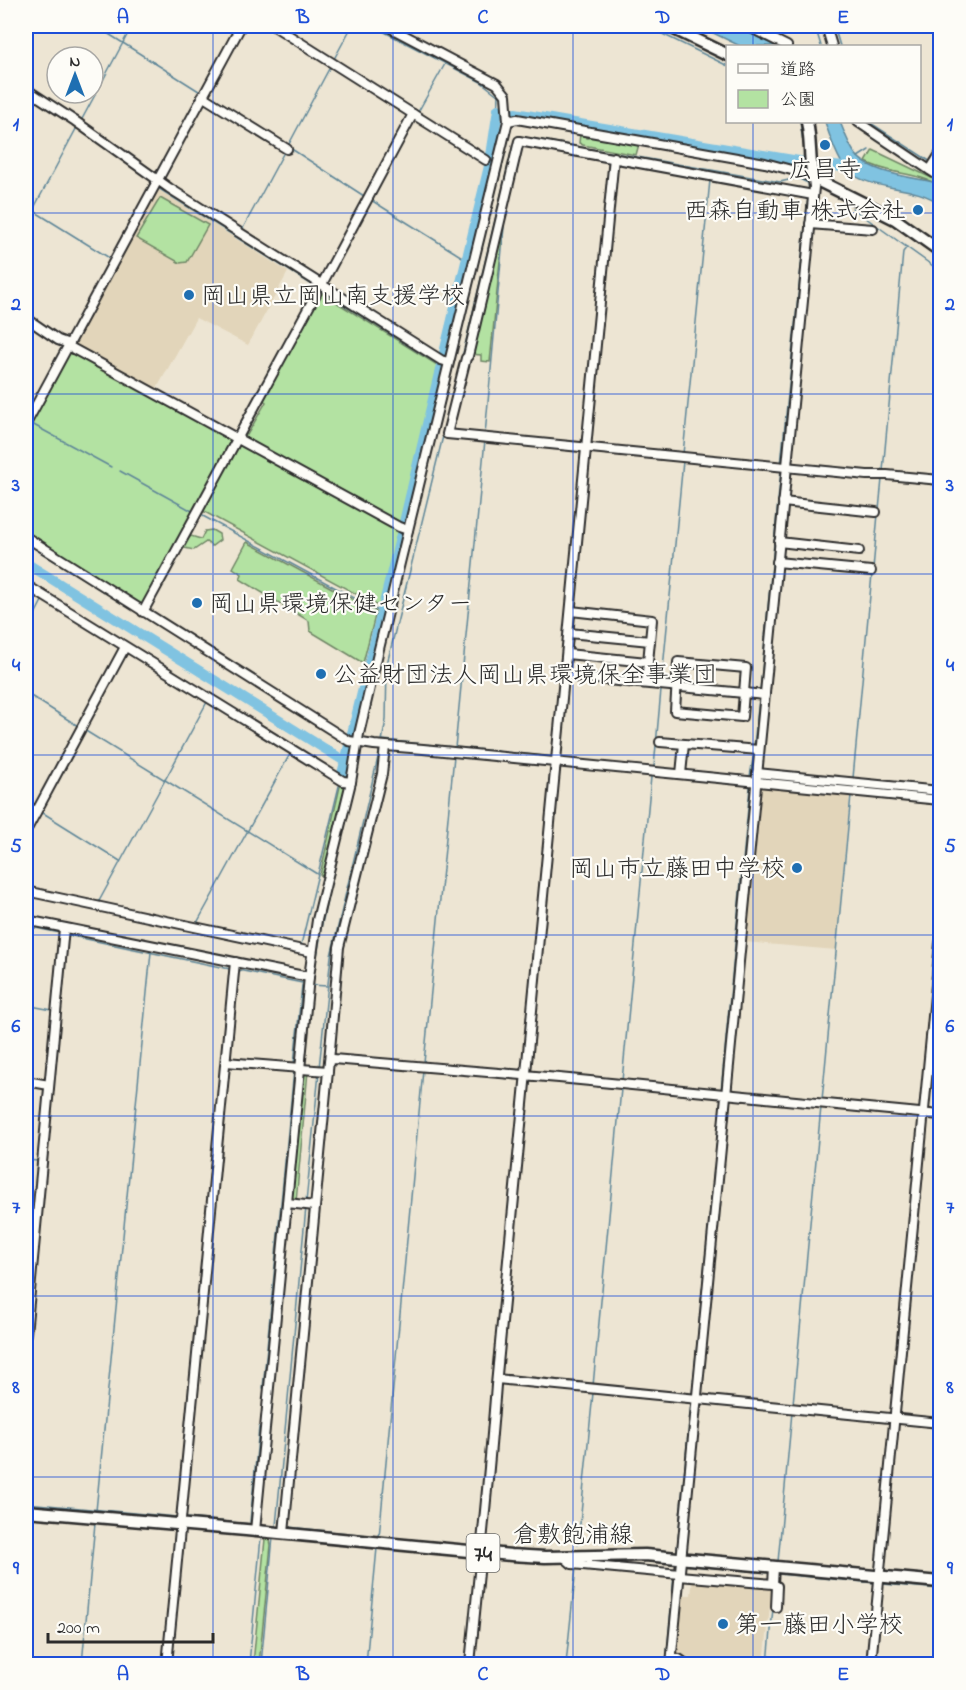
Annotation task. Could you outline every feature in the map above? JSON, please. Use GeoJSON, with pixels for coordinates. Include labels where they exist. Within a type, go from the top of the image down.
{"type":"FeatureCollection","features":[{"type":"Feature","properties":{"kind":"main road"},"geometry":{"type":"LineString","coordinates":[[668,26],[726,54]]}},
{"type":"Feature","properties":{"kind":"main road"},"geometry":{"type":"LineString","coordinates":[[807,123],[813,178],[895,219],[940,251]]}},
{"type":"Feature","properties":{"kind":"main road","name":"倉敷飽浦線"},"geometry":{"type":"LineString","coordinates":[[26,1511],[181,1520],[255,1531],[531,1557],[631,1555],[681,1558],[774,1575],[940,1582]]}},
{"type":"Feature","properties":{"kind":"street"},"geometry":{"type":"LineString","coordinates":[[26,424],[241,26]]}},
{"type":"Feature","properties":{"kind":"street"},"geometry":{"type":"LineString","coordinates":[[274,26],[486,160]]}},
{"type":"Feature","properties":{"kind":"street"},"geometry":{"type":"LineString","coordinates":[[255,1531],[308,983],[317,920],[351,783],[353,742],[408,530],[508,121],[506,95],[497,84],[387,26]]}},
{"type":"Feature","properties":{"kind":"street"},"geometry":{"type":"LineString","coordinates":[[747,26],[785,45]]}},
{"type":"Feature","properties":{"kind":"street"},"geometry":{"type":"LineString","coordinates":[[826,26],[832,45]]}},
{"type":"Feature","properties":{"kind":"street"},"geometry":{"type":"LineString","coordinates":[[26,89],[75,121],[156,180],[441,360],[468,356],[519,141],[813,195]]}},
{"type":"Feature","properties":{"kind":"street"},"geometry":{"type":"LineString","coordinates":[[202,96],[286,148]]}},
{"type":"Feature","properties":{"kind":"street"},"geometry":{"type":"LineString","coordinates":[[322,284],[413,114]]}},
{"type":"Feature","properties":{"kind":"street"},"geometry":{"type":"LineString","coordinates":[[508,121],[517,119],[765,163],[800,172],[813,178],[783,467],[783,502],[777,562],[761,695],[756,750],[757,778],[693,1398],[681,1558],[677,1574],[671,1661],[679,1659],[686,1665]]}},
{"type":"Feature","properties":{"kind":"street"},"geometry":{"type":"LineString","coordinates":[[860,123],[932,166],[940,177]]}},
{"type":"Feature","properties":{"kind":"street"},"geometry":{"type":"LineString","coordinates":[[932,166],[940,153]]}},
{"type":"Feature","properties":{"kind":"street"},"geometry":{"type":"LineString","coordinates":[[470,1665],[613,157]]}},
{"type":"Feature","properties":{"kind":"street"},"geometry":{"type":"LineString","coordinates":[[810,224],[873,229]]}},
{"type":"Feature","properties":{"kind":"street"},"geometry":{"type":"LineString","coordinates":[[143,612],[316,294]]}},
{"type":"Feature","properties":{"kind":"street"},"geometry":{"type":"LineString","coordinates":[[26,318],[58,340],[408,530]]}},
{"type":"Feature","properties":{"kind":"street"},"geometry":{"type":"LineString","coordinates":[[463,358],[447,434],[940,480]]}},
{"type":"Feature","properties":{"kind":"street"},"geometry":{"type":"LineString","coordinates":[[783,502],[876,512]]}},
{"type":"Feature","properties":{"kind":"street"},"geometry":{"type":"LineString","coordinates":[[26,537],[353,742],[757,778],[940,791]]}},
{"type":"Feature","properties":{"kind":"street"},"geometry":{"type":"LineString","coordinates":[[779,542],[859,550]]}},
{"type":"Feature","properties":{"kind":"street"},"geometry":{"type":"LineString","coordinates":[[777,562],[871,572]]}},
{"type":"Feature","properties":{"kind":"street"},"geometry":{"type":"LineString","coordinates":[[26,585],[343,781],[351,783]]}},
{"type":"Feature","properties":{"kind":"street"},"geometry":{"type":"LineString","coordinates":[[571,611],[652,620],[646,683]]}},
{"type":"Feature","properties":{"kind":"street"},"geometry":{"type":"LineString","coordinates":[[569,633],[650,641]]}},
{"type":"Feature","properties":{"kind":"street"},"geometry":{"type":"LineString","coordinates":[[26,831],[125,647]]}},
{"type":"Feature","properties":{"kind":"street"},"geometry":{"type":"LineString","coordinates":[[567,654],[647,662]]}},
{"type":"Feature","properties":{"kind":"street"},"geometry":{"type":"LineString","coordinates":[[678,662],[747,668],[742,717],[675,711],[676,686],[678,662]]}},
{"type":"Feature","properties":{"kind":"street"},"geometry":{"type":"LineString","coordinates":[[565,676],[761,695]]}},
{"type":"Feature","properties":{"kind":"street"},"geometry":{"type":"LineString","coordinates":[[660,742],[756,750]]}},
{"type":"Feature","properties":{"kind":"street"},"geometry":{"type":"LineString","coordinates":[[681,771],[684,744]]}},
{"type":"Feature","properties":{"kind":"street"},"geometry":{"type":"LineString","coordinates":[[284,1533],[309,1205],[322,1071],[329,1061],[339,947],[382,774],[382,746]]}},
{"type":"Feature","properties":{"kind":"street"},"geometry":{"type":"LineString","coordinates":[[757,778],[940,800]]}},
{"type":"Feature","properties":{"kind":"street"},"geometry":{"type":"LineString","coordinates":[[26,805],[36,812]]}},
{"type":"Feature","properties":{"kind":"street"},"geometry":{"type":"LineString","coordinates":[[26,891],[312,952]]}},
{"type":"Feature","properties":{"kind":"street"},"geometry":{"type":"LineString","coordinates":[[26,920],[64,932],[308,983]]}},
{"type":"Feature","properties":{"kind":"street"},"geometry":{"type":"LineString","coordinates":[[26,1334],[47,1084],[64,932]]}},
{"type":"Feature","properties":{"kind":"street"},"geometry":{"type":"LineString","coordinates":[[871,1665],[940,943]]}},
{"type":"Feature","properties":{"kind":"street"},"geometry":{"type":"LineString","coordinates":[[167,1665],[227,1062],[234,967]]}},
{"type":"Feature","properties":{"kind":"street"},"geometry":{"type":"LineString","coordinates":[[329,1061],[333,1059],[525,1075],[940,1115]]}},
{"type":"Feature","properties":{"kind":"street"},"geometry":{"type":"LineString","coordinates":[[227,1062],[322,1071]]}},
{"type":"Feature","properties":{"kind":"street"},"geometry":{"type":"LineString","coordinates":[[26,1081],[47,1084]]}},
{"type":"Feature","properties":{"kind":"street"},"geometry":{"type":"LineString","coordinates":[[287,1203],[309,1205]]}},
{"type":"Feature","properties":{"kind":"street"},"geometry":{"type":"LineString","coordinates":[[497,1379],[940,1423]]}},
{"type":"Feature","properties":{"kind":"street"},"geometry":{"type":"LineString","coordinates":[[564,1557],[572,1564],[677,1574],[774,1575],[777,1586],[776,1606]]}},
{"type":"Feature","properties":{"kind":"shaded area","name":"岡山県立岡山南支援学校"},"geometry":{"type":"Polygon","coordinates":[[[158,189],[288,272],[248,345],[196,318],[156,390],[74,345],[158,189]]]}},
{"type":"Feature","properties":{"kind":"shaded area","name":"岡山市立藤田中学校"},"geometry":{"type":"Polygon","coordinates":[[[760,785],[850,794],[836,950],[744,942],[760,785]]]}},
{"type":"Feature","properties":{"kind":"shaded area","name":"第一藤田小学校"},"geometry":{"type":"Polygon","coordinates":[[[693,1579],[772,1586],[764,1664],[690,1664],[675,1653],[681,1595],[691,1595],[693,1579]]]}},
{"type":"Feature","properties":{"kind":"green space"},"geometry":{"type":"Polygon","coordinates":[[[580,134],[585,135],[586,138],[589,138],[589,135],[639,144],[636,155],[583,145],[579,143],[580,134]]]}},
{"type":"Feature","properties":{"kind":"green space"},"geometry":{"type":"Polygon","coordinates":[[[873,150],[940,182],[940,186],[922,178],[866,162],[873,150]]]}},
{"type":"Feature","properties":{"kind":"green space"},"geometry":{"type":"Polygon","coordinates":[[[160,198],[208,225],[187,262],[180,263],[136,238],[160,198]]]}},
{"type":"Feature","properties":{"kind":"green space"},"geometry":{"type":"Polygon","coordinates":[[[502,229],[490,362],[481,361],[481,355],[470,354],[502,229]]]}},
{"type":"Feature","properties":{"kind":"green space"},"geometry":{"type":"Polygon","coordinates":[[[320,292],[439,366],[400,525],[243,438],[243,433],[247,435],[266,402],[262,399],[320,292]]]}},
{"type":"Feature","properties":{"kind":"green space"},"geometry":{"type":"Polygon","coordinates":[[[69,351],[231,438],[232,444],[143,608],[26,534],[26,431],[69,351]]]}},
{"type":"Feature","properties":{"kind":"green space"},"geometry":{"type":"Polygon","coordinates":[[[239,444],[399,530],[380,607],[201,510],[235,447],[239,444]]]}},
{"type":"Feature","properties":{"kind":"green space"},"geometry":{"type":"Polygon","coordinates":[[[212,530],[219,534],[220,540],[212,546],[206,542],[194,550],[184,548],[185,542],[191,536],[201,539],[205,531],[212,530]]]}},
{"type":"Feature","properties":{"kind":"green space"},"geometry":{"type":"Polygon","coordinates":[[[247,542],[376,612],[363,663],[310,631],[309,621],[240,579],[242,574],[233,568],[247,542]]]}},
{"type":"Feature","properties":{"kind":"green space"},"geometry":{"type":"Polygon","coordinates":[[[341,782],[346,785],[346,789],[324,876],[320,875],[341,782]]]}},
{"type":"Feature","properties":{"kind":"green space"},"geometry":{"type":"Polygon","coordinates":[[[308,1071],[296,1202],[290,1200],[303,1072],[308,1071]]]}},
{"type":"Feature","properties":{"kind":"green space"},"geometry":{"type":"Polygon","coordinates":[[[265,1539],[270,1540],[271,1545],[259,1664],[253,1664],[265,1539]]]}},
{"type":"Feature","properties":{"kind":"water"},"geometry":{"type":"Polygon","coordinates":[[[699,26],[736,26],[773,45],[738,45],[699,26]]]}},
{"type":"Feature","properties":{"kind":"water"},"geometry":{"type":"Polygon","coordinates":[[[825,123],[840,123],[848,141],[860,159],[890,173],[933,182],[940,187],[940,204],[918,193],[871,183],[859,178],[845,168],[825,123]]]}},
{"type":"Feature","properties":{"kind":"waterway"},"geometry":{"type":"LineString","coordinates":[[96,26],[202,93]]}},
{"type":"Feature","properties":{"kind":"waterway"},"geometry":{"type":"LineString","coordinates":[[81,121],[132,26]]}},
{"type":"Feature","properties":{"kind":"waterway"},"geometry":{"type":"LineString","coordinates":[[334,59],[352,26]]}},
{"type":"Feature","properties":{"kind":"waterway"},"geometry":{"type":"LineString","coordinates":[[373,26],[481,82],[499,96],[498,109]]}},
{"type":"Feature","properties":{"kind":"waterway"},"geometry":{"type":"LineString","coordinates":[[646,26],[726,65]]}},
{"type":"Feature","properties":{"kind":"waterway"},"geometry":{"type":"LineString","coordinates":[[815,26],[821,45]]}},
{"type":"Feature","properties":{"kind":"waterway"},"geometry":{"type":"LineString","coordinates":[[834,26],[840,45]]}},
{"type":"Feature","properties":{"kind":"waterway"},"geometry":{"type":"LineString","coordinates":[[418,112],[445,64]]}},
{"type":"Feature","properties":{"kind":"waterway"},"geometry":{"type":"LineString","coordinates":[[288,146],[331,65]]}},
{"type":"Feature","properties":{"kind":"waterway"},"geometry":{"type":"LineString","coordinates":[[444,353],[490,162],[499,110]]}},
{"type":"Feature","properties":{"kind":"waterway"},"geometry":{"type":"LineString","coordinates":[[515,113],[799,161]]}},
{"type":"Feature","properties":{"kind":"waterway"},"geometry":{"type":"LineString","coordinates":[[410,128],[415,119]]}},
{"type":"Feature","properties":{"kind":"waterway"},"geometry":{"type":"LineString","coordinates":[[800,123],[804,148],[803,162]]}},
{"type":"Feature","properties":{"kind":"waterway"},"geometry":{"type":"LineString","coordinates":[[871,123],[931,162]]}},
{"type":"Feature","properties":{"kind":"waterway"},"geometry":{"type":"LineString","coordinates":[[26,223],[76,129]]}},
{"type":"Feature","properties":{"kind":"waterway"},"geometry":{"type":"LineString","coordinates":[[448,416],[514,141],[518,136],[780,182],[797,178],[808,183],[809,192]]}},
{"type":"Feature","properties":{"kind":"waterway"},"geometry":{"type":"LineString","coordinates":[[290,148],[364,196]]}},
{"type":"Feature","properties":{"kind":"waterway"},"geometry":{"type":"LineString","coordinates":[[858,157],[869,150]]}},
{"type":"Feature","properties":{"kind":"waterway"},"geometry":{"type":"LineString","coordinates":[[242,230],[284,152]]}},
{"type":"Feature","properties":{"kind":"waterway"},"geometry":{"type":"LineString","coordinates":[[820,165],[858,168]]}},
{"type":"Feature","properties":{"kind":"waterway"},"geometry":{"type":"LineString","coordinates":[[683,454],[710,180]]}},
{"type":"Feature","properties":{"kind":"waterway"},"geometry":{"type":"LineString","coordinates":[[158,188],[441,366]]}},
{"type":"Feature","properties":{"kind":"waterway"},"geometry":{"type":"LineString","coordinates":[[781,464],[808,197]]}},
{"type":"Feature","properties":{"kind":"waterway"},"geometry":{"type":"LineString","coordinates":[[371,200],[467,260]]}},
{"type":"Feature","properties":{"kind":"waterway"},"geometry":{"type":"LineString","coordinates":[[26,206],[111,259]]}},
{"type":"Feature","properties":{"kind":"waterway"},"geometry":{"type":"LineString","coordinates":[[852,208],[940,271]]}},
{"type":"Feature","properties":{"kind":"waterway"},"geometry":{"type":"LineString","coordinates":[[485,435],[504,227]]}},
{"type":"Feature","properties":{"kind":"waterway"},"geometry":{"type":"LineString","coordinates":[[883,471],[903,252],[907,247]]}},
{"type":"Feature","properties":{"kind":"waterway"},"geometry":{"type":"LineString","coordinates":[[404,522],[441,365]]}},
{"type":"Feature","properties":{"kind":"waterway"},"geometry":{"type":"LineString","coordinates":[[30,423],[111,467]]}},
{"type":"Feature","properties":{"kind":"waterway"},"geometry":{"type":"LineString","coordinates":[[382,741],[386,720],[387,664],[444,432]]}},
{"type":"Feature","properties":{"kind":"waterway"},"geometry":{"type":"LineString","coordinates":[[455,748],[485,440]]}},
{"type":"Feature","properties":{"kind":"waterway"},"geometry":{"type":"LineString","coordinates":[[662,679],[683,461]]}},
{"type":"Feature","properties":{"kind":"waterway"},"geometry":{"type":"LineString","coordinates":[[760,691],[781,469]]}},
{"type":"Feature","properties":{"kind":"waterway"},"geometry":{"type":"LineString","coordinates":[[120,471],[194,512]]}},
{"type":"Feature","properties":{"kind":"waterway"},"geometry":{"type":"LineString","coordinates":[[879,510],[882,479]]}},
{"type":"Feature","properties":{"kind":"waterway"},"geometry":{"type":"LineString","coordinates":[[873,569],[878,514]]}},
{"type":"Feature","properties":{"kind":"waterway"},"geometry":{"type":"LineString","coordinates":[[201,515],[382,613]]}},
{"type":"Feature","properties":{"kind":"waterway"},"geometry":{"type":"LineString","coordinates":[[341,778],[401,534]]}},
{"type":"Feature","properties":{"kind":"waterway"},"geometry":{"type":"LineString","coordinates":[[26,543],[350,746]]}},
{"type":"Feature","properties":{"kind":"waterway"},"geometry":{"type":"LineString","coordinates":[[26,563],[346,762]]}},
{"type":"Feature","properties":{"kind":"waterway"},"geometry":{"type":"LineString","coordinates":[[853,778],[872,574]]}},
{"type":"Feature","properties":{"kind":"waterway"},"geometry":{"type":"LineString","coordinates":[[26,632],[43,599]]}},
{"type":"Feature","properties":{"kind":"waterway"},"geometry":{"type":"LineString","coordinates":[[654,767],[661,690]]}},
{"type":"Feature","properties":{"kind":"waterway"},"geometry":{"type":"LineString","coordinates":[[26,693],[78,726]]}},
{"type":"Feature","properties":{"kind":"waterway"},"geometry":{"type":"LineString","coordinates":[[754,745],[759,699]]}},
{"type":"Feature","properties":{"kind":"waterway"},"geometry":{"type":"LineString","coordinates":[[207,702],[165,780],[317,874]]}},
{"type":"Feature","properties":{"kind":"waterway"},"geometry":{"type":"LineString","coordinates":[[84,730],[165,780],[98,903]]}},
{"type":"Feature","properties":{"kind":"waterway"},"geometry":{"type":"LineString","coordinates":[[383,740],[554,757]]}},
{"type":"Feature","properties":{"kind":"waterway"},"geometry":{"type":"LineString","coordinates":[[319,1068],[331,956],[380,749]]}},
{"type":"Feature","properties":{"kind":"waterway"},"geometry":{"type":"LineString","coordinates":[[750,776],[754,753]]}},
{"type":"Feature","properties":{"kind":"waterway"},"geometry":{"type":"LineString","coordinates":[[197,923],[290,754]]}},
{"type":"Feature","properties":{"kind":"waterway"},"geometry":{"type":"LineString","coordinates":[[424,1063],[454,756]]}},
{"type":"Feature","properties":{"kind":"waterway"},"geometry":{"type":"LineString","coordinates":[[559,758],[679,770]]}},
{"type":"Feature","properties":{"kind":"waterway"},"geometry":{"type":"LineString","coordinates":[[684,770],[754,777]]}},
{"type":"Feature","properties":{"kind":"waterway"},"geometry":{"type":"LineString","coordinates":[[622,1081],[651,777]]}},
{"type":"Feature","properties":{"kind":"waterway"},"geometry":{"type":"LineString","coordinates":[[759,777],[915,792]]}},
{"type":"Feature","properties":{"kind":"waterway"},"geometry":{"type":"LineString","coordinates":[[301,945],[339,786]]}},
{"type":"Feature","properties":{"kind":"waterway"},"geometry":{"type":"LineString","coordinates":[[721,1091],[750,787]]}},
{"type":"Feature","properties":{"kind":"waterway"},"geometry":{"type":"LineString","coordinates":[[822,1100],[851,795]]}},
{"type":"Feature","properties":{"kind":"waterway"},"geometry":{"type":"LineString","coordinates":[[40,811],[120,861]]}},
{"type":"Feature","properties":{"kind":"waterway"},"geometry":{"type":"LineString","coordinates":[[26,895],[297,952]]}},
{"type":"Feature","properties":{"kind":"waterway"},"geometry":{"type":"LineString","coordinates":[[313,979],[328,896]]}},
{"type":"Feature","properties":{"kind":"waterway"},"geometry":{"type":"LineString","coordinates":[[937,941],[940,910]]}},
{"type":"Feature","properties":{"kind":"waterway"},"geometry":{"type":"LineString","coordinates":[[26,926],[60,933]]}},
{"type":"Feature","properties":{"kind":"waterway"},"geometry":{"type":"LineString","coordinates":[[67,935],[230,969]]}},
{"type":"Feature","properties":{"kind":"waterway"},"geometry":{"type":"LineString","coordinates":[[96,1511],[151,952]]}},
{"type":"Feature","properties":{"kind":"waterway"},"geometry":{"type":"LineString","coordinates":[[238,970],[307,984]]}},
{"type":"Feature","properties":{"kind":"waterway"},"geometry":{"type":"LineString","coordinates":[[294,1064],[302,985]]}},
{"type":"Feature","properties":{"kind":"waterway"},"geometry":{"type":"LineString","coordinates":[[311,985],[327,986]]}},
{"type":"Feature","properties":{"kind":"waterway"},"geometry":{"type":"LineString","coordinates":[[26,1005],[52,1010]]}},
{"type":"Feature","properties":{"kind":"waterway"},"geometry":{"type":"LineString","coordinates":[[263,1388],[294,1070]]}},
{"type":"Feature","properties":{"kind":"waterway"},"geometry":{"type":"LineString","coordinates":[[379,1537],[423,1070]]}},
{"type":"Feature","properties":{"kind":"waterway"},"geometry":{"type":"LineString","coordinates":[[306,1202],[319,1073]]}},
{"type":"Feature","properties":{"kind":"waterway"},"geometry":{"type":"LineString","coordinates":[[593,1386],[621,1089]]}},
{"type":"Feature","properties":{"kind":"waterway"},"geometry":{"type":"LineString","coordinates":[[692,1395],[721,1098]]}},
{"type":"Feature","properties":{"kind":"waterway"},"geometry":{"type":"LineString","coordinates":[[793,1404],[821,1107]]}},
{"type":"Feature","properties":{"kind":"waterway"},"geometry":{"type":"LineString","coordinates":[[26,1160],[38,1161]]}},
{"type":"Feature","properties":{"kind":"waterway"},"geometry":{"type":"LineString","coordinates":[[271,1526],[276,1526],[306,1207]]}},
{"type":"Feature","properties":{"kind":"waterway"},"geometry":{"type":"LineString","coordinates":[[578,1544],[593,1393]]}},
{"type":"Feature","properties":{"kind":"waterway"},"geometry":{"type":"LineString","coordinates":[[677,1550],[691,1402]]}},
{"type":"Feature","properties":{"kind":"waterway"},"geometry":{"type":"LineString","coordinates":[[778,1562],[792,1412]]}},
{"type":"Feature","properties":{"kind":"waterway"},"geometry":{"type":"LineString","coordinates":[[250,1522],[259,1427]]}},
{"type":"Feature","properties":{"kind":"waterway"},"geometry":{"type":"LineString","coordinates":[[26,1503],[177,1517]]}},
{"type":"Feature","properties":{"kind":"waterway"},"geometry":{"type":"LineString","coordinates":[[185,1518],[251,1524]]}},
{"type":"Feature","properties":{"kind":"waterway"},"geometry":{"type":"LineString","coordinates":[[82,1664],[95,1523]]}},
{"type":"Feature","properties":{"kind":"waterway"},"geometry":{"type":"LineString","coordinates":[[288,1527],[477,1546]]}},
{"type":"Feature","properties":{"kind":"waterway"},"geometry":{"type":"LineString","coordinates":[[249,1664],[261,1537]]}},
{"type":"Feature","properties":{"kind":"waterway"},"geometry":{"type":"LineString","coordinates":[[261,1664],[273,1537]]}},
{"type":"Feature","properties":{"kind":"waterway"},"geometry":{"type":"LineString","coordinates":[[488,1547],[546,1551],[592,1550]]}},
{"type":"Feature","properties":{"kind":"waterway"},"geometry":{"type":"LineString","coordinates":[[366,1664],[377,1548]]}},
{"type":"Feature","properties":{"kind":"waterway"},"geometry":{"type":"LineString","coordinates":[[685,1565],[770,1573]]}},
{"type":"Feature","properties":{"kind":"waterway"},"geometry":{"type":"LineString","coordinates":[[566,1664],[576,1568]]}},
{"type":"Feature","properties":{"kind":"waterway"},"geometry":{"type":"LineString","coordinates":[[883,1572],[940,1576]]}},
{"type":"Feature","properties":{"kind":"waterway"},"geometry":{"type":"LineString","coordinates":[[778,1574],[875,1583]]}},
{"type":"Feature","properties":{"kind":"waterway"},"geometry":{"type":"LineString","coordinates":[[666,1664],[674,1575]]}},
{"type":"Feature","properties":{"kind":"waterway"},"geometry":{"type":"LineString","coordinates":[[883,1584],[940,1589]]}},
{"type":"Feature","properties":{"kind":"waterway"},"geometry":{"type":"LineString","coordinates":[[768,1664],[773,1608]]}},
{"type":"Feature","properties":{"kind":"place","name":"広昌寺"},"geometry":{"type":"Point","coordinates":[825,145]}},
{"type":"Feature","properties":{"kind":"place","name":"西森自動車 株式会社"},"geometry":{"type":"Point","coordinates":[918,210]}},
{"type":"Feature","properties":{"kind":"place","name":"岡山県立岡山南支援学校"},"geometry":{"type":"Point","coordinates":[189,295]}},
{"type":"Feature","properties":{"kind":"place","name":"岡山県環境保健センター"},"geometry":{"type":"Point","coordinates":[197,603]}},
{"type":"Feature","properties":{"kind":"place","name":"公益財団法人岡山県環境保全事業団"},"geometry":{"type":"Point","coordinates":[321,674]}},
{"type":"Feature","properties":{"kind":"place","name":"岡山市立藤田中学校"},"geometry":{"type":"Point","coordinates":[797,868]}},
{"type":"Feature","properties":{"kind":"place","name":"第一藤田小学校"},"geometry":{"type":"Point","coordinates":[723,1624]}}]}
